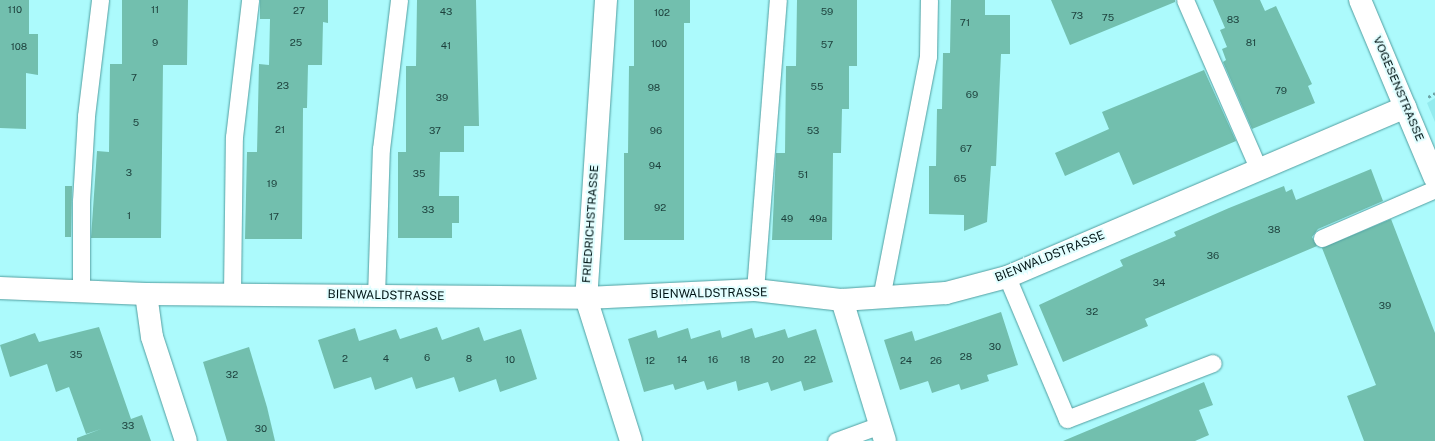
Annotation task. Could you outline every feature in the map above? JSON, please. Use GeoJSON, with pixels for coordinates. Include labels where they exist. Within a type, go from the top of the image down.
{"type":"FeatureCollection","features":[{"type":"Feature","properties":{"kind":"street","name":"FRIEDRICHSTRASSE"},"geometry":{"type":"LineString","coordinates":[[606,0],[586,298],[632,441]]}},
{"type":"Feature","properties":{"kind":"street","name":"VOGESENSTRASSE"},"geometry":{"type":"LineString","coordinates":[[1360,0],[1435,178]]}},
{"type":"Feature","properties":{"kind":"street","name":"BIENWALDSTRASSE"},"geometry":{"type":"LineString","coordinates":[[0,288],[81,290],[146,294],[232,293],[586,298],[755,290],[842,300],[946,293],[1006,277],[1259,170],[1405,106]]}},
{"type":"Feature","properties":{"kind":"street"},"geometry":{"type":"LineString","coordinates":[[146,294],[152,337],[186,441]]}},
{"type":"Feature","properties":{"kind":"street"},"geometry":{"type":"LineString","coordinates":[[842,300],[882,433]]}},
{"type":"Feature","properties":{"kind":"lane"},"geometry":{"type":"LineString","coordinates":[[81,290],[80,201],[86,124],[100,0]]}},
{"type":"Feature","properties":{"kind":"lane"},"geometry":{"type":"LineString","coordinates":[[232,293],[234,137],[250,0]]}},
{"type":"Feature","properties":{"kind":"lane"},"geometry":{"type":"LineString","coordinates":[[376,296],[382,149],[400,0]]}},
{"type":"Feature","properties":{"kind":"lane"},"geometry":{"type":"LineString","coordinates":[[755,290],[778,0]]}},
{"type":"Feature","properties":{"kind":"lane"},"geometry":{"type":"LineString","coordinates":[[880,298],[928,56],[929,0]]}},
{"type":"Feature","properties":{"kind":"lane"},"geometry":{"type":"LineString","coordinates":[[1185,0],[1259,170]]}},
{"type":"Feature","properties":{"kind":"lane"},"geometry":{"type":"LineString","coordinates":[[1322,238],[1435,189]]}},
{"type":"Feature","properties":{"kind":"lane"},"geometry":{"type":"LineString","coordinates":[[1006,277],[1067,419],[1213,363]]}},
{"type":"Feature","properties":{"kind":"lane"},"geometry":{"type":"LineString","coordinates":[[836,441],[882,433]]}},
{"type":"Feature","properties":{"kind":"shaded area"},"geometry":{"type":"Polygon","coordinates":[[[1435,98],[1435,122],[1427,103],[1435,98]]]}},
{"type":"Feature","properties":{"kind":"building"},"geometry":{"type":"Polygon","coordinates":[[[0,0],[29,0],[29,34],[38,34],[38,75],[26,73],[26,129],[0,128],[0,0]]]}},
{"type":"Feature","properties":{"kind":"building"},"geometry":{"type":"Polygon","coordinates":[[[122,0],[188,0],[187,65],[163,65],[161,238],[91,238],[97,151],[109,152],[110,64],[122,64],[122,0]]]}},
{"type":"Feature","properties":{"kind":"building"},"geometry":{"type":"Polygon","coordinates":[[[260,0],[328,0],[328,23],[323,22],[322,65],[308,65],[307,108],[303,108],[302,239],[245,239],[247,152],[257,152],[259,64],[269,65],[270,19],[260,19],[260,0]]]}},
{"type":"Feature","properties":{"kind":"building"},"geometry":{"type":"Polygon","coordinates":[[[417,0],[476,0],[479,126],[464,126],[464,152],[440,152],[439,196],[459,196],[459,223],[452,223],[452,238],[398,238],[398,152],[406,152],[406,66],[416,66],[417,0]]]}},
{"type":"Feature","properties":{"kind":"building"},"geometry":{"type":"Polygon","coordinates":[[[634,0],[690,0],[690,23],[684,23],[684,240],[624,240],[624,153],[628,153],[629,66],[634,66],[634,0]]]}},
{"type":"Feature","properties":{"kind":"building"},"geometry":{"type":"Polygon","coordinates":[[[797,0],[857,0],[857,66],[849,66],[849,109],[842,109],[841,153],[833,153],[832,240],[772,240],[776,153],[785,153],[786,66],[796,66],[797,0]]]}},
{"type":"Feature","properties":{"kind":"building"},"geometry":{"type":"Polygon","coordinates":[[[951,0],[985,0],[985,15],[1010,15],[1010,54],[1001,54],[996,166],[991,166],[987,222],[964,231],[964,215],[929,214],[929,166],[936,166],[937,109],[942,109],[943,53],[950,53],[951,0]]]}},
{"type":"Feature","properties":{"kind":"building"},"geometry":{"type":"Polygon","coordinates":[[[1051,0],[1175,0],[1175,2],[1070,45],[1051,0]]]}},
{"type":"Feature","properties":{"kind":"building"},"geometry":{"type":"Polygon","coordinates":[[[1213,0],[1260,0],[1265,11],[1276,6],[1312,84],[1308,86],[1315,103],[1252,129],[1223,62],[1226,60],[1222,49],[1227,47],[1220,30],[1225,28],[1213,0]]]}},
{"type":"Feature","properties":{"kind":"building"},"geometry":{"type":"Polygon","coordinates":[[[1204,70],[1236,141],[1133,185],[1119,152],[1065,176],[1055,153],[1109,129],[1102,112],[1204,70]]]}},
{"type":"Feature","properties":{"kind":"building"},"geometry":{"type":"Polygon","coordinates":[[[1371,169],[1383,201],[1318,229],[1312,237],[1317,246],[1145,319],[1148,326],[1063,362],[1039,305],[1123,266],[1120,260],[1176,236],[1174,232],[1229,208],[1284,186],[1286,192],[1292,189],[1296,200],[1371,169]]]}},
{"type":"Feature","properties":{"kind":"building"},"geometry":{"type":"Polygon","coordinates":[[[65,186],[72,186],[71,237],[65,237],[65,186]]]}},
{"type":"Feature","properties":{"kind":"building"},"geometry":{"type":"Polygon","coordinates":[[[1391,219],[1435,333],[1435,441],[1364,441],[1347,396],[1376,385],[1322,248],[1391,219]]]}},
{"type":"Feature","properties":{"kind":"building"},"geometry":{"type":"Polygon","coordinates":[[[1001,312],[1018,365],[987,375],[989,381],[961,390],[959,384],[932,393],[928,381],[900,390],[884,340],[912,331],[915,341],[1001,312]]]}},
{"type":"Feature","properties":{"kind":"building"},"geometry":{"type":"Polygon","coordinates":[[[99,327],[131,419],[142,415],[151,441],[77,441],[77,438],[101,429],[86,434],[69,387],[56,392],[47,364],[10,377],[0,345],[35,333],[39,342],[99,327]]]}},
{"type":"Feature","properties":{"kind":"building"},"geometry":{"type":"Polygon","coordinates":[[[437,327],[442,340],[479,327],[484,341],[521,329],[537,379],[500,392],[496,379],[459,392],[454,377],[416,389],[412,377],[375,390],[371,377],[334,389],[318,340],[355,328],[359,341],[396,329],[400,339],[437,327]]]}},
{"type":"Feature","properties":{"kind":"building"},"geometry":{"type":"Polygon","coordinates":[[[688,328],[691,339],[720,330],[722,338],[752,328],[755,338],[785,329],[788,338],[816,329],[833,382],[804,391],[801,381],[771,391],[768,382],[738,391],[736,381],[707,390],[704,381],[675,390],[673,384],[644,392],[628,339],[656,330],[658,338],[688,328]]]}},
{"type":"Feature","properties":{"kind":"building"},"geometry":{"type":"Polygon","coordinates":[[[249,347],[267,407],[275,441],[227,441],[203,362],[249,347]]]}},
{"type":"Feature","properties":{"kind":"building"},"geometry":{"type":"Polygon","coordinates":[[[1204,382],[1213,405],[1199,410],[1209,435],[1195,441],[1063,441],[1204,382]]]}}]}
